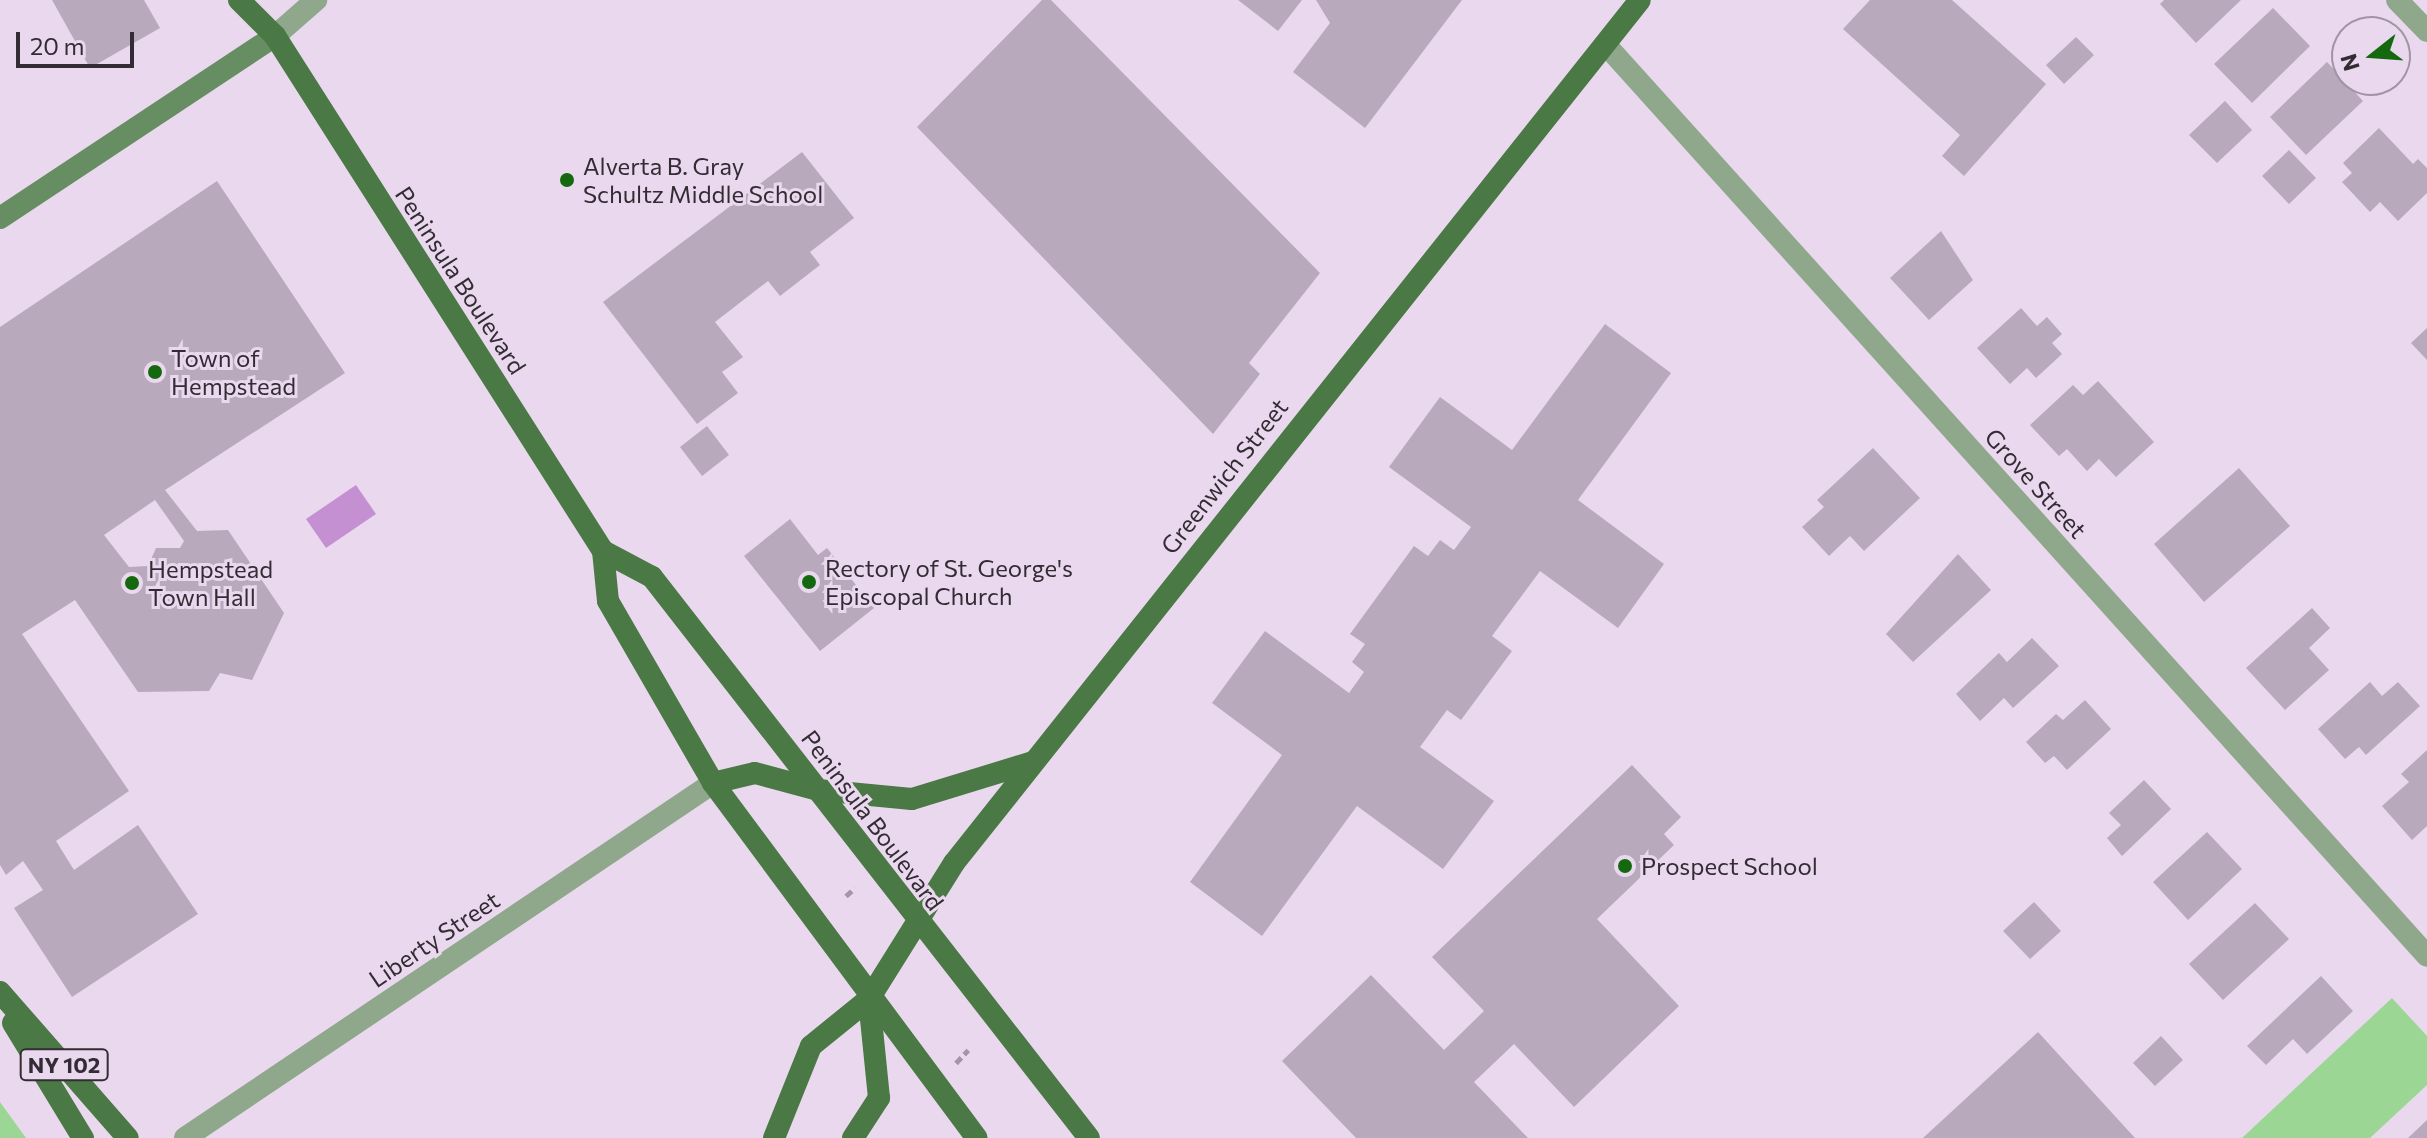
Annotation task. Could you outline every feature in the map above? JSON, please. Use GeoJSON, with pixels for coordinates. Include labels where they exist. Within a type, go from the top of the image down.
{"type":"FeatureCollection","features":[{"type":"Feature","properties":{"kind":"main road","name":"Peninsula Boulevard"},"geometry":{"type":"LineString","coordinates":[[239,0],[275,36],[603,551],[608,601],[713,783],[869,999],[977,1138]]}},
{"type":"Feature","properties":{"kind":"main road","name":"Peninsula Boulevard"},"geometry":{"type":"LineString","coordinates":[[263,0],[275,36]]}},
{"type":"Feature","properties":{"kind":"main road","name":"Greenwich Street"},"geometry":{"type":"LineString","coordinates":[[774,1138],[811,1046],[869,999],[918,921],[1033,762],[1640,0]]}},
{"type":"Feature","properties":{"kind":"main road"},"geometry":{"type":"LineString","coordinates":[[0,218],[275,36]]}},
{"type":"Feature","properties":{"kind":"main road","name":"Peninsula Boulevard"},"geometry":{"type":"LineString","coordinates":[[603,551],[652,577],[1089,1138]]}},
{"type":"Feature","properties":{"kind":"main road"},"geometry":{"type":"LineString","coordinates":[[713,783],[755,773],[818,790],[912,799],[1033,762]]}},
{"type":"Feature","properties":{"kind":"main road","name":"NY 102"},"geometry":{"type":"LineString","coordinates":[[0,992],[128,1138]]}},
{"type":"Feature","properties":{"kind":"main road"},"geometry":{"type":"LineString","coordinates":[[853,1138],[879,1098],[869,999]]}},
{"type":"Feature","properties":{"kind":"main road","name":"NY 102"},"geometry":{"type":"LineString","coordinates":[[0,1002],[83,1138]]}},
{"type":"Feature","properties":{"kind":"street"},"geometry":{"type":"LineString","coordinates":[[275,36],[316,0]]}},
{"type":"Feature","properties":{"kind":"street"},"geometry":{"type":"LineString","coordinates":[[2397,0],[2427,31]]}},
{"type":"Feature","properties":{"kind":"street","name":"Grove Street"},"geometry":{"type":"LineString","coordinates":[[1606,45],[2427,956]]}},
{"type":"Feature","properties":{"kind":"street","name":"Liberty Street"},"geometry":{"type":"LineString","coordinates":[[185,1138],[713,783]]}},
{"type":"Feature","properties":{"kind":"path"},"geometry":{"type":"LineString","coordinates":[[846,896],[856,887]]}},
{"type":"Feature","properties":{"kind":"green space"},"geometry":{"type":"Polygon","coordinates":[[[2392,998],[2427,1036],[2427,1085],[2370,1138],[2242,1138],[2392,998]]]}},
{"type":"Feature","properties":{"kind":"green space"},"geometry":{"type":"Polygon","coordinates":[[[0,1102],[26,1138],[0,1138],[0,1102]]]}},
{"type":"Feature","properties":{"kind":"shaded area"},"geometry":{"type":"Polygon","coordinates":[[[356,485],[376,514],[326,548],[306,519],[356,485]]]}},
{"type":"Feature","properties":{"kind":"building"},"geometry":{"type":"Polygon","coordinates":[[[52,0],[144,0],[160,28],[90,68],[52,0]]]}},
{"type":"Feature","properties":{"kind":"building"},"geometry":{"type":"Polygon","coordinates":[[[1042,0],[1051,0],[1320,273],[1249,363],[1260,374],[1213,434],[917,127],[1042,0]]]}},
{"type":"Feature","properties":{"kind":"building"},"geometry":{"type":"Polygon","coordinates":[[[1238,0],[1302,0],[1278,31],[1238,0]]]}},
{"type":"Feature","properties":{"kind":"building"},"geometry":{"type":"Polygon","coordinates":[[[1316,0],[1462,0],[1365,128],[1293,72],[1330,23],[1316,0]]]}},
{"type":"Feature","properties":{"kind":"building"},"geometry":{"type":"Polygon","coordinates":[[[1870,0],[1952,0],[2046,84],[1964,176],[1942,156],[1960,135],[1843,29],[1870,0]]]}},
{"type":"Feature","properties":{"kind":"building"},"geometry":{"type":"Polygon","coordinates":[[[2164,0],[2241,0],[2196,43],[2160,4],[2164,0]]]}},
{"type":"Feature","properties":{"kind":"building"},"geometry":{"type":"Polygon","coordinates":[[[2273,8],[2310,46],[2252,103],[2214,64],[2273,8]]]}},
{"type":"Feature","properties":{"kind":"building"},"geometry":{"type":"Polygon","coordinates":[[[2076,37],[2094,55],[2064,84],[2046,65],[2076,37]]]}},
{"type":"Feature","properties":{"kind":"building"},"geometry":{"type":"Polygon","coordinates":[[[2327,62],[2331,66],[2331,96],[2358,96],[2363,101],[2306,155],[2270,117],[2327,62]]]}},
{"type":"Feature","properties":{"kind":"building"},"geometry":{"type":"Polygon","coordinates":[[[2225,101],[2252,130],[2217,163],[2189,135],[2225,101]]]}},
{"type":"Feature","properties":{"kind":"building"},"geometry":{"type":"Polygon","coordinates":[[[2379,128],[2413,164],[2418,159],[2427,168],[2427,193],[2398,221],[2380,202],[2370,212],[2342,182],[2352,173],[2343,163],[2379,128]]]}},
{"type":"Feature","properties":{"kind":"building"},"geometry":{"type":"Polygon","coordinates":[[[2289,150],[2316,178],[2289,204],[2262,176],[2289,150]]]}},
{"type":"Feature","properties":{"kind":"building"},"geometry":{"type":"Polygon","coordinates":[[[802,152],[854,218],[810,252],[820,265],[780,296],[768,281],[715,322],[743,357],[722,372],[738,393],[697,424],[603,302],[802,152]]]}},
{"type":"Feature","properties":{"kind":"building","name":"Hempstead Town Hall"},"geometry":{"type":"Polygon","coordinates":[[[217,181],[345,373],[165,490],[197,531],[228,530],[284,613],[252,680],[220,673],[209,691],[138,692],[75,600],[22,634],[129,791],[56,841],[74,870],[138,825],[198,914],[72,997],[14,908],[43,890],[23,861],[6,875],[0,865],[0,327],[217,181]],[[155,500],[104,535],[129,567],[148,566],[156,548],[180,548],[184,541],[155,500]]]}},
{"type":"Feature","properties":{"kind":"building"},"geometry":{"type":"Polygon","coordinates":[[[1941,231],[1973,280],[1929,320],[1890,278],[1941,231]]]}},
{"type":"Feature","properties":{"kind":"building"},"geometry":{"type":"Polygon","coordinates":[[[2021,308],[2037,326],[2047,317],[2062,334],[2052,343],[2062,354],[2036,378],[2027,368],[2010,384],[1977,348],[2021,308]]]}},
{"type":"Feature","properties":{"kind":"building"},"geometry":{"type":"Polygon","coordinates":[[[1605,324],[1671,373],[1578,500],[1664,564],[1618,628],[1540,571],[1492,636],[1512,651],[1461,720],[1447,710],[1420,747],[1494,801],[1443,869],[1357,806],[1262,936],[1190,882],[1282,755],[1212,703],[1265,631],[1349,693],[1364,672],[1352,662],[1365,644],[1350,634],[1414,546],[1428,556],[1440,540],[1454,550],[1471,527],[1389,467],[1440,397],[1512,450],[1605,324]]]}},
{"type":"Feature","properties":{"kind":"building"},"geometry":{"type":"Polygon","coordinates":[[[2427,328],[2427,360],[2411,343],[2427,328]]]}},
{"type":"Feature","properties":{"kind":"building"},"geometry":{"type":"Polygon","coordinates":[[[2098,381],[2154,442],[2116,477],[2099,459],[2087,471],[2067,449],[2059,456],[2030,425],[2073,385],[2083,395],[2098,381]]]}},
{"type":"Feature","properties":{"kind":"building"},"geometry":{"type":"Polygon","coordinates":[[[707,426],[729,455],[702,476],[680,447],[707,426]]]}},
{"type":"Feature","properties":{"kind":"building"},"geometry":{"type":"Polygon","coordinates":[[[1873,448],[1920,498],[1864,551],[1850,536],[1829,556],[1802,527],[1824,507],[1817,500],[1873,448]]]}},
{"type":"Feature","properties":{"kind":"building"},"geometry":{"type":"Polygon","coordinates":[[[2239,468],[2290,526],[2204,602],[2154,544],[2239,468]]]}},
{"type":"Feature","properties":{"kind":"building","name":"Rectory of St. George's Episcopal Church"},"geometry":{"type":"Polygon","coordinates":[[[790,519],[818,555],[827,548],[874,608],[820,651],[744,556],[790,519]]]}},
{"type":"Feature","properties":{"kind":"building"},"geometry":{"type":"Polygon","coordinates":[[[1958,554],[1991,590],[1913,662],[1886,634],[1958,554]]]}},
{"type":"Feature","properties":{"kind":"building"},"geometry":{"type":"Polygon","coordinates":[[[2312,608],[2330,628],[2309,648],[2329,670],[2285,710],[2246,668],[2312,608]]]}},
{"type":"Feature","properties":{"kind":"building"},"geometry":{"type":"Polygon","coordinates":[[[2032,638],[2059,666],[2013,708],[2004,698],[1980,721],[1956,694],[1999,653],[2007,662],[2032,638]]]}},
{"type":"Feature","properties":{"kind":"building"},"geometry":{"type":"Polygon","coordinates":[[[2370,682],[2382,696],[2398,682],[2420,706],[2366,755],[2359,747],[2345,759],[2318,729],[2370,682]]]}},
{"type":"Feature","properties":{"kind":"building"},"geometry":{"type":"Polygon","coordinates":[[[2085,700],[2111,729],[2067,770],[2054,756],[2045,763],[2026,742],[2056,714],[2063,720],[2085,700]]]}},
{"type":"Feature","properties":{"kind":"building"},"geometry":{"type":"Polygon","coordinates":[[[2427,750],[2427,826],[2412,840],[2382,806],[2409,782],[2401,774],[2427,750]]]}},
{"type":"Feature","properties":{"kind":"building"},"geometry":{"type":"Polygon","coordinates":[[[1632,765],[1681,817],[1664,834],[1674,845],[1597,919],[1679,1006],[1574,1107],[1514,1044],[1474,1082],[1528,1138],[1356,1138],[1282,1061],[1371,975],[1444,1050],[1484,1011],[1432,957],[1632,765]]]}},
{"type":"Feature","properties":{"kind":"building"},"geometry":{"type":"Polygon","coordinates":[[[2144,780],[2171,809],[2122,856],[2107,838],[2121,825],[2109,813],[2144,780]]]}},
{"type":"Feature","properties":{"kind":"building"},"geometry":{"type":"Polygon","coordinates":[[[2207,832],[2242,869],[2188,920],[2153,882],[2207,832]]]}},
{"type":"Feature","properties":{"kind":"building"},"geometry":{"type":"Polygon","coordinates":[[[2034,902],[2061,931],[2030,959],[2003,931],[2034,902]]]}},
{"type":"Feature","properties":{"kind":"building"},"geometry":{"type":"Polygon","coordinates":[[[2255,903],[2289,939],[2223,1000],[2189,964],[2255,903]]]}},
{"type":"Feature","properties":{"kind":"building"},"geometry":{"type":"Polygon","coordinates":[[[2321,976],[2353,1011],[2307,1054],[2293,1039],[2266,1065],[2247,1046],[2321,976]]]}},
{"type":"Feature","properties":{"kind":"building"},"geometry":{"type":"Polygon","coordinates":[[[2038,1032],[2135,1138],[1923,1138],[2038,1032]]]}},
{"type":"Feature","properties":{"kind":"building"},"geometry":{"type":"Polygon","coordinates":[[[2161,1036],[2183,1060],[2155,1086],[2133,1063],[2161,1036]]]}},
{"type":"Feature","properties":{"kind":"building"},"geometry":{"type":"Polygon","coordinates":[[[2427,1120],[2427,1138],[2408,1138],[2427,1120]]]}},
{"type":"Feature","properties":{"kind":"place","name":"Alverta B. Gray Schultz Middle School"},"geometry":{"type":"Point","coordinates":[567,180]}},
{"type":"Feature","properties":{"kind":"place","name":"Town of Hempstead"},"geometry":{"type":"Point","coordinates":[155,372]}},
{"type":"Feature","properties":{"kind":"place","name":"Rectory of St. George's Episcopal Church"},"geometry":{"type":"Point","coordinates":[809,582]}},
{"type":"Feature","properties":{"kind":"place","name":"Hempstead Town Hall"},"geometry":{"type":"Point","coordinates":[132,583]}},
{"type":"Feature","properties":{"kind":"place","name":"Prospect School"},"geometry":{"type":"Point","coordinates":[1625,866]}}]}
